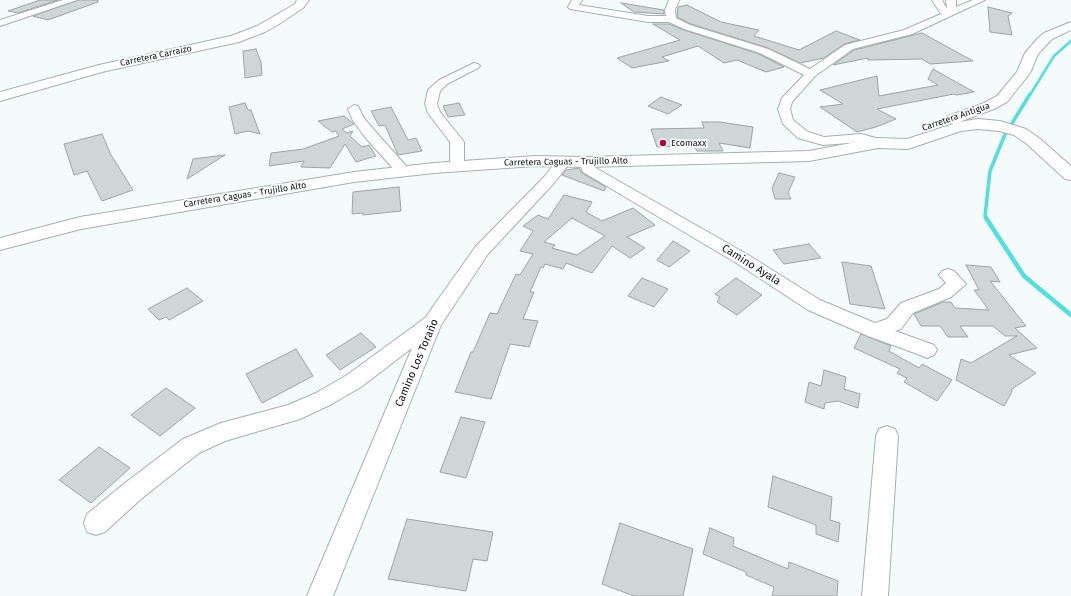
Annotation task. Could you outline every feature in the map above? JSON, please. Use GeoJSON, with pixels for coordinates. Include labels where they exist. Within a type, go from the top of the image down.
{"type":"FeatureCollection","features":[{"type":"Feature","properties":{"kind":"street"},"geometry":{"type":"LineString","coordinates":[[0,23],[72,0]]}},
{"type":"Feature","properties":{"kind":"street","name":"Carretera Carraízo"},"geometry":{"type":"LineString","coordinates":[[0,97],[99,69],[235,39],[265,27],[299,6],[304,0]]}},
{"type":"Feature","properties":{"kind":"street"},"geometry":{"type":"LineString","coordinates":[[577,0],[573,7],[648,19],[671,19],[687,27],[764,51],[811,74]]}},
{"type":"Feature","properties":{"kind":"street"},"geometry":{"type":"LineString","coordinates":[[671,19],[670,10],[674,0]]}},
{"type":"Feature","properties":{"kind":"street"},"geometry":{"type":"LineString","coordinates":[[937,0],[950,13]]}},
{"type":"Feature","properties":{"kind":"street"},"geometry":{"type":"LineString","coordinates":[[950,13],[952,10],[952,0]]}},
{"type":"Feature","properties":{"kind":"street"},"geometry":{"type":"LineString","coordinates":[[878,143],[861,138],[823,141],[803,135],[786,121],[784,109],[786,101],[811,74],[849,47],[908,32],[980,0]]}},
{"type":"Feature","properties":{"kind":"street"},"geometry":{"type":"LineString","coordinates":[[0,16],[11,19]]}},
{"type":"Feature","properties":{"kind":"street","name":"Carretera Antigua"},"geometry":{"type":"LineString","coordinates":[[878,143],[952,120],[989,106],[1002,99],[1024,73],[1032,53],[1042,42],[1048,36],[1071,26]]}},
{"type":"Feature","properties":{"kind":"street"},"geometry":{"type":"LineString","coordinates":[[457,166],[457,142],[434,113],[431,104],[434,90],[443,82],[474,66]]}},
{"type":"Feature","properties":{"kind":"street"},"geometry":{"type":"LineString","coordinates":[[354,109],[361,123],[402,172]]}},
{"type":"Feature","properties":{"kind":"street","name":"Carretera Caguas - Trujillo Alto"},"geometry":{"type":"LineString","coordinates":[[0,244],[80,222],[354,177],[457,166],[534,161],[586,162],[809,156],[878,143],[908,144],[958,127],[978,124],[1000,126],[1020,132],[1034,141],[1071,175]]}},
{"type":"Feature","properties":{"kind":"street","name":"Camino Los Toraño"},"geometry":{"type":"LineString","coordinates":[[320,596],[432,323],[482,250],[549,180],[564,161]]}},
{"type":"Feature","properties":{"kind":"street","name":"Camino Ayala"},"geometry":{"type":"LineString","coordinates":[[586,162],[588,169],[744,260],[814,305],[875,331],[927,350]]}},
{"type":"Feature","properties":{"kind":"street"},"geometry":{"type":"LineString","coordinates":[[875,331],[894,324],[907,308],[945,293],[957,284],[948,275]]}},
{"type":"Feature","properties":{"kind":"street"},"geometry":{"type":"LineString","coordinates":[[96,523],[191,446],[221,434],[292,413],[323,399],[354,381],[432,323]]}},
{"type":"Feature","properties":{"kind":"street"},"geometry":{"type":"LineString","coordinates":[[875,596],[887,436]]}},
{"type":"Feature","properties":{"kind":"building"},"geometry":{"type":"Polygon","coordinates":[[[40,0],[58,0],[18,13],[8,11],[40,0]]]}},
{"type":"Feature","properties":{"kind":"building"},"geometry":{"type":"Polygon","coordinates":[[[78,0],[98,0],[98,2],[48,20],[33,16],[78,0]]]}},
{"type":"Feature","properties":{"kind":"building"},"geometry":{"type":"Polygon","coordinates":[[[621,3],[664,10],[664,14],[634,12],[621,3]]]}},
{"type":"Feature","properties":{"kind":"building"},"geometry":{"type":"Polygon","coordinates":[[[687,5],[721,22],[759,30],[754,36],[799,50],[836,31],[860,40],[844,44],[824,58],[800,63],[768,48],[691,24],[677,17],[678,7],[687,5]]]}},
{"type":"Feature","properties":{"kind":"building"},"geometry":{"type":"Polygon","coordinates":[[[988,7],[1012,13],[1008,16],[1012,35],[990,32],[988,7]]]}},
{"type":"Feature","properties":{"kind":"building"},"geometry":{"type":"Polygon","coordinates":[[[653,24],[669,24],[759,54],[784,67],[766,72],[737,60],[724,63],[698,46],[662,57],[669,61],[632,68],[617,58],[680,40],[653,24]]]}},
{"type":"Feature","properties":{"kind":"building"},"geometry":{"type":"Polygon","coordinates":[[[922,33],[973,61],[930,64],[922,59],[868,60],[868,58],[833,65],[854,50],[922,33]]]}},
{"type":"Feature","properties":{"kind":"building"},"geometry":{"type":"Polygon","coordinates":[[[256,49],[261,62],[262,75],[245,78],[243,51],[256,49]]]}},
{"type":"Feature","properties":{"kind":"building"},"geometry":{"type":"Polygon","coordinates":[[[933,69],[974,92],[957,95],[954,94],[877,109],[896,119],[876,127],[857,132],[820,107],[843,104],[820,90],[877,76],[879,96],[938,85],[928,79],[933,69]]]}},
{"type":"Feature","properties":{"kind":"building"},"geometry":{"type":"Polygon","coordinates":[[[661,97],[682,105],[668,114],[648,106],[661,97]]]}},
{"type":"Feature","properties":{"kind":"building"},"geometry":{"type":"Polygon","coordinates":[[[245,103],[248,110],[251,110],[260,134],[248,131],[235,134],[229,107],[245,103]]]}},
{"type":"Feature","properties":{"kind":"building"},"geometry":{"type":"Polygon","coordinates":[[[459,103],[465,115],[448,117],[443,106],[459,103]]]}},
{"type":"Feature","properties":{"kind":"building"},"geometry":{"type":"Polygon","coordinates":[[[391,107],[408,140],[416,138],[422,151],[398,155],[385,125],[379,126],[371,111],[391,107]]]}},
{"type":"Feature","properties":{"kind":"building"},"geometry":{"type":"Polygon","coordinates":[[[344,116],[354,124],[342,129],[347,133],[353,131],[350,136],[362,147],[369,145],[376,156],[356,162],[345,144],[330,168],[301,167],[304,161],[269,166],[271,153],[303,149],[339,136],[336,131],[332,132],[318,121],[344,116]]]}},
{"type":"Feature","properties":{"kind":"building"},"geometry":{"type":"Polygon","coordinates":[[[702,122],[720,122],[753,127],[750,148],[719,143],[723,151],[697,151],[694,146],[657,147],[651,129],[704,128],[702,122]]]}},
{"type":"Feature","properties":{"kind":"building"},"geometry":{"type":"Polygon","coordinates":[[[102,134],[111,155],[133,190],[102,201],[87,171],[74,175],[64,144],[102,134]]]}},
{"type":"Feature","properties":{"kind":"building"},"geometry":{"type":"Polygon","coordinates":[[[225,155],[187,179],[193,159],[225,155]]]}},
{"type":"Feature","properties":{"kind":"building"},"geometry":{"type":"Polygon","coordinates":[[[579,168],[582,173],[606,187],[604,191],[562,175],[566,170],[579,168]]]}},
{"type":"Feature","properties":{"kind":"building"},"geometry":{"type":"Polygon","coordinates":[[[779,173],[795,177],[788,193],[791,199],[775,199],[772,188],[779,173]]]}},
{"type":"Feature","properties":{"kind":"building"},"geometry":{"type":"Polygon","coordinates":[[[399,187],[401,211],[363,215],[363,213],[352,214],[353,192],[399,187]]]}},
{"type":"Feature","properties":{"kind":"building"},"geometry":{"type":"Polygon","coordinates":[[[564,195],[592,202],[586,212],[602,221],[633,208],[655,225],[627,237],[645,248],[630,258],[612,246],[592,273],[566,263],[563,269],[545,264],[543,268],[541,267],[530,292],[534,292],[523,319],[538,321],[529,347],[510,344],[491,399],[455,392],[471,352],[473,352],[490,313],[497,314],[516,274],[520,275],[533,254],[520,251],[533,231],[523,226],[538,215],[548,219],[564,195]],[[572,218],[544,242],[555,245],[552,248],[577,255],[605,236],[572,218]]]}},
{"type":"Feature","properties":{"kind":"building"},"geometry":{"type":"Polygon","coordinates":[[[673,241],[690,251],[669,267],[657,260],[673,241]]]}},
{"type":"Feature","properties":{"kind":"building"},"geometry":{"type":"Polygon","coordinates":[[[809,244],[821,258],[784,264],[773,250],[809,244]]]}},
{"type":"Feature","properties":{"kind":"building"},"geometry":{"type":"Polygon","coordinates":[[[842,262],[871,266],[885,309],[850,304],[842,262]]]}},
{"type":"Feature","properties":{"kind":"building"},"geometry":{"type":"Polygon","coordinates":[[[966,265],[991,267],[1000,282],[990,281],[1026,326],[1015,328],[1037,348],[1009,355],[1036,373],[1012,389],[1011,394],[1004,406],[956,380],[961,359],[971,363],[1017,336],[1005,336],[993,326],[960,326],[968,337],[948,337],[940,326],[921,326],[914,314],[943,302],[951,302],[955,308],[989,310],[974,290],[979,290],[966,265]]]}},
{"type":"Feature","properties":{"kind":"building"},"geometry":{"type":"Polygon","coordinates":[[[642,278],[668,289],[654,307],[628,296],[642,278]]]}},
{"type":"Feature","properties":{"kind":"building"},"geometry":{"type":"Polygon","coordinates":[[[736,278],[762,295],[737,315],[717,302],[720,297],[715,294],[736,278]]]}},
{"type":"Feature","properties":{"kind":"building"},"geometry":{"type":"Polygon","coordinates":[[[187,288],[203,301],[169,320],[166,317],[159,320],[148,309],[187,288]]]}},
{"type":"Feature","properties":{"kind":"building"},"geometry":{"type":"Polygon","coordinates":[[[361,333],[376,347],[340,370],[326,355],[361,333]]]}},
{"type":"Feature","properties":{"kind":"building"},"geometry":{"type":"Polygon","coordinates":[[[861,334],[891,346],[889,351],[919,368],[922,364],[952,380],[937,401],[904,382],[907,378],[897,373],[900,369],[854,348],[861,334]]]}},
{"type":"Feature","properties":{"kind":"building"},"geometry":{"type":"Polygon","coordinates":[[[296,349],[313,376],[262,403],[246,374],[296,349]]]}},
{"type":"Feature","properties":{"kind":"building"},"geometry":{"type":"Polygon","coordinates":[[[824,370],[846,377],[844,389],[860,394],[858,408],[838,401],[825,403],[824,409],[805,402],[809,382],[821,386],[824,370]]]}},
{"type":"Feature","properties":{"kind":"building"},"geometry":{"type":"Polygon","coordinates":[[[166,388],[195,408],[160,436],[131,415],[166,388]]]}},
{"type":"Feature","properties":{"kind":"building"},"geometry":{"type":"Polygon","coordinates":[[[461,417],[485,422],[466,478],[440,472],[461,417]]]}},
{"type":"Feature","properties":{"kind":"building"},"geometry":{"type":"Polygon","coordinates":[[[99,447],[130,468],[91,503],[59,480],[99,447]]]}},
{"type":"Feature","properties":{"kind":"building"},"geometry":{"type":"Polygon","coordinates":[[[773,476],[832,497],[830,520],[840,523],[838,542],[816,534],[816,525],[768,507],[773,476]]]}},
{"type":"Feature","properties":{"kind":"building"},"geometry":{"type":"Polygon","coordinates":[[[407,519],[493,532],[487,561],[473,559],[466,591],[388,579],[407,519]]]}},
{"type":"Feature","properties":{"kind":"building"},"geometry":{"type":"Polygon","coordinates":[[[620,523],[693,549],[683,596],[634,596],[602,584],[620,523]]]}},
{"type":"Feature","properties":{"kind":"building"},"geometry":{"type":"Polygon","coordinates":[[[710,528],[734,538],[733,546],[788,569],[789,562],[838,581],[837,596],[772,596],[774,587],[746,575],[746,572],[703,554],[710,528]]]}},
{"type":"Feature","properties":{"kind":"waterway"},"geometry":{"type":"LineString","coordinates":[[1030,95],[1054,56],[1071,41]]}},
{"type":"Feature","properties":{"kind":"waterway"},"geometry":{"type":"LineString","coordinates":[[1011,125],[1030,94]]}},
{"type":"Feature","properties":{"kind":"waterway"},"geometry":{"type":"LineString","coordinates":[[987,219],[985,216],[990,171],[1006,132]]}},
{"type":"Feature","properties":{"kind":"waterway"},"geometry":{"type":"LineString","coordinates":[[986,218],[1024,276],[1071,315]]}},
{"type":"Feature","properties":{"kind":"place","name":"Ecomaxx"},"geometry":{"type":"Point","coordinates":[663,143]}}]}
